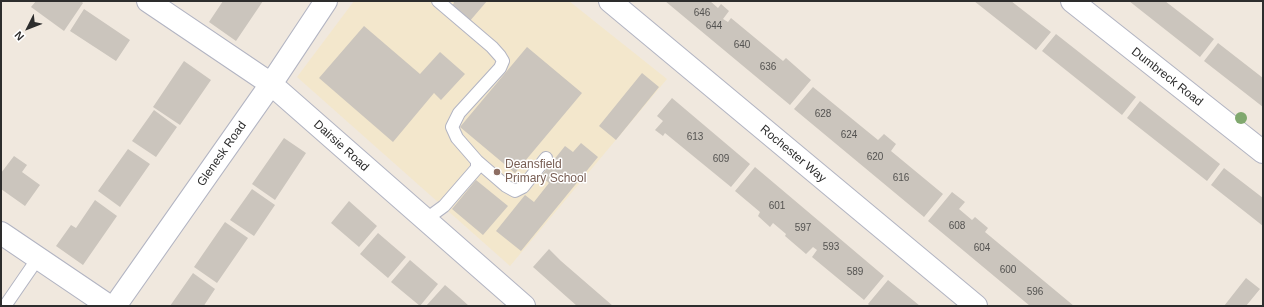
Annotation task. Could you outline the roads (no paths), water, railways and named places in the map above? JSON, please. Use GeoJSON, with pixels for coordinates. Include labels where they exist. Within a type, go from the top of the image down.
{"type":"FeatureCollection","features":[{"type":"Feature","properties":{"kind":"street","name":"Dairsie Road"},"geometry":{"type":"LineString","coordinates":[[148,1],[271,84],[524,306]]}},
{"type":"Feature","properties":{"kind":"street","name":"Glenesk Road"},"geometry":{"type":"LineString","coordinates":[[115,306],[271,84],[326,1]]}},
{"type":"Feature","properties":{"kind":"street","name":"Rochester Way"},"geometry":{"type":"LineString","coordinates":[[610,1],[976,306]]}},
{"type":"Feature","properties":{"kind":"street","name":"Dumbreck Road"},"geometry":{"type":"LineString","coordinates":[[1072,1],[1263,152]]}},
{"type":"Feature","properties":{"kind":"street"},"geometry":{"type":"LineString","coordinates":[[1,233],[110,306]]}},
{"type":"Feature","properties":{"kind":"lane"},"geometry":{"type":"LineString","coordinates":[[438,1],[492,47],[503,61],[500,68],[459,113],[452,127],[457,138],[477,161],[506,186],[515,191],[523,187],[546,158]]}},
{"type":"Feature","properties":{"kind":"lane"},"geometry":{"type":"LineString","coordinates":[[425,220],[444,206],[477,168],[477,161]]}},
{"type":"Feature","properties":{"kind":"lane"},"geometry":{"type":"LineString","coordinates":[[5,306],[38,258]]}},
{"type":"Feature","properties":{"kind":"place","name":"Deansfield Primary School"},"geometry":{"type":"Point","coordinates":[497,172]}}]}
